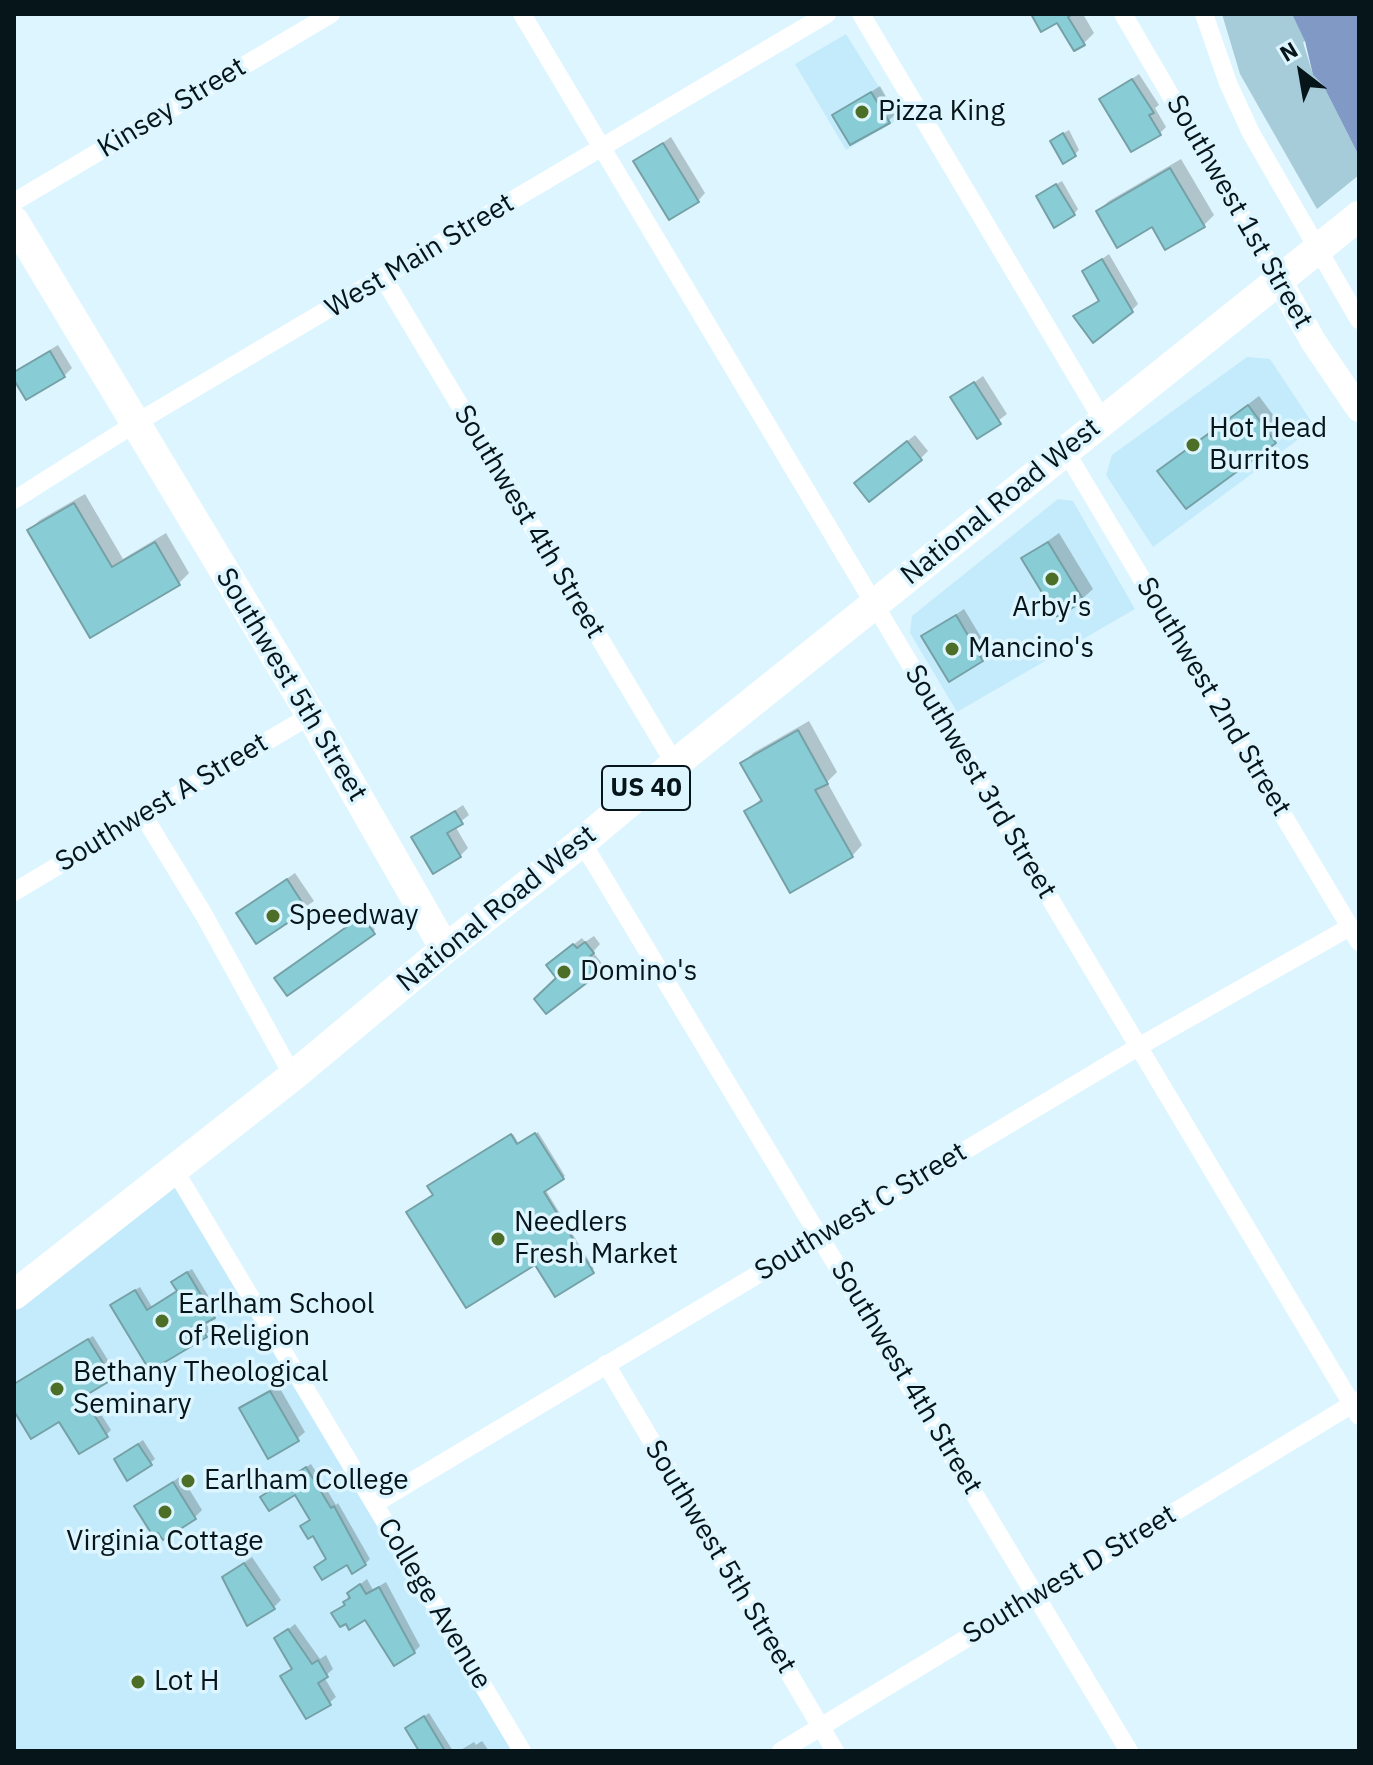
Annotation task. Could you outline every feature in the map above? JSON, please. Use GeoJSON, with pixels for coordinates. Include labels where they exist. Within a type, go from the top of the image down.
{"type":"FeatureCollection","features":[{"type":"Feature","properties":{"kind":"main road","name":"US 40"},"geometry":{"type":"LineString","coordinates":[[1280,282],[1359,216]]}},
{"type":"Feature","properties":{"kind":"main road","name":"Southwest 5th Street"},"geometry":{"type":"LineString","coordinates":[[14,221],[311,715],[445,949]]}},
{"type":"Feature","properties":{"kind":"main road","name":"National Road West"},"geometry":{"type":"LineString","coordinates":[[14,1295],[293,1076],[445,949],[582,842],[874,603],[1280,282]]}},
{"type":"Feature","properties":{"kind":"street","name":"Kinsey Street"},"geometry":{"type":"LineString","coordinates":[[14,202],[330,14]]}},
{"type":"Feature","properties":{"kind":"street","name":"Southwest 3rd Street"},"geometry":{"type":"LineString","coordinates":[[522,14],[1138,1047],[1357,1407]]}},
{"type":"Feature","properties":{"kind":"street","name":"West Main Street"},"geometry":{"type":"LineString","coordinates":[[14,500],[136,423],[384,279],[827,14]]}},
{"type":"Feature","properties":{"kind":"street"},"geometry":{"type":"LineString","coordinates":[[861,14],[1103,421]]}},
{"type":"Feature","properties":{"kind":"street","name":"Southwest 1st Street"},"geometry":{"type":"LineString","coordinates":[[1123,14],[1280,282],[1359,409]]}},
{"type":"Feature","properties":{"kind":"street"},"geometry":{"type":"LineString","coordinates":[[1204,14],[1228,83],[1251,133],[1359,320]]}},
{"type":"Feature","properties":{"kind":"street","name":"Southwest 4th Street"},"geometry":{"type":"LineString","coordinates":[[384,279],[675,764]]}},
{"type":"Feature","properties":{"kind":"street","name":"Southwest 2nd Street"},"geometry":{"type":"LineString","coordinates":[[1066,452],[1355,934]]}},
{"type":"Feature","properties":{"kind":"street","name":"Southwest A Street"},"geometry":{"type":"LineString","coordinates":[[14,892],[311,715]]}},
{"type":"Feature","properties":{"kind":"street"},"geometry":{"type":"LineString","coordinates":[[143,815],[204,915],[293,1076]]}},
{"type":"Feature","properties":{"kind":"street","name":"Southwest 4th Street"},"geometry":{"type":"LineString","coordinates":[[582,842],[1129,1751]]}},
{"type":"Feature","properties":{"kind":"street","name":"Southwest C Street"},"geometry":{"type":"LineString","coordinates":[[374,1504],[1138,1047],[1355,934]]}},
{"type":"Feature","properties":{"kind":"street","name":"College Avenue"},"geometry":{"type":"LineString","coordinates":[[174,1169],[522,1751]]}},
{"type":"Feature","properties":{"kind":"street","name":"Southwest 5th Street"},"geometry":{"type":"LineString","coordinates":[[606,1364],[835,1751]]}},
{"type":"Feature","properties":{"kind":"street","name":"Southwest D Street"},"geometry":{"type":"LineString","coordinates":[[781,1751],[1036,1595],[1357,1407]]}},
{"type":"Feature","properties":{"kind":"shaded area"},"geometry":{"type":"Polygon","coordinates":[[[1222,14],[1292,14],[1306,41],[1303,42],[1313,75],[1323,85],[1359,156],[1359,175],[1317,209],[1240,74],[1222,14]]]}},
{"type":"Feature","properties":{"kind":"shaded area"},"geometry":{"type":"Polygon","coordinates":[[[846,34],[899,119],[846,150],[795,64],[846,34]]]}},
{"type":"Feature","properties":{"kind":"shaded area"},"geometry":{"type":"Polygon","coordinates":[[[1247,357],[1270,359],[1315,427],[1153,547],[1106,475],[1112,455],[1247,357]]]}},
{"type":"Feature","properties":{"kind":"shaded area"},"geometry":{"type":"Polygon","coordinates":[[[1058,499],[1073,501],[1135,609],[957,712],[910,633],[912,616],[1058,499]]]}},
{"type":"Feature","properties":{"kind":"shaded area","name":"Earlham College"},"geometry":{"type":"Polygon","coordinates":[[[174,1169],[522,1751],[14,1751],[14,1295],[174,1169]]]}},
{"type":"Feature","properties":{"kind":"water"},"geometry":{"type":"Polygon","coordinates":[[[1292,14],[1359,14],[1359,156],[1323,85],[1313,75],[1305,41],[1292,14]]]}},
{"type":"Feature","properties":{"kind":"building"},"geometry":{"type":"Polygon","coordinates":[[[1031,14],[1073,14],[1068,17],[1085,45],[1074,51],[1057,23],[1041,32],[1031,14]]]}},
{"type":"Feature","properties":{"kind":"building"},"geometry":{"type":"Polygon","coordinates":[[[1132,79],[1154,113],[1149,115],[1161,135],[1131,152],[1099,99],[1132,79]]]}},
{"type":"Feature","properties":{"kind":"building"},"geometry":{"type":"Polygon","coordinates":[[[871,92],[890,123],[850,145],[832,115],[871,92]]]}},
{"type":"Feature","properties":{"kind":"building"},"geometry":{"type":"Polygon","coordinates":[[[1063,133],[1076,156],[1063,164],[1050,141],[1063,133]]]}},
{"type":"Feature","properties":{"kind":"building"},"geometry":{"type":"Polygon","coordinates":[[[663,143],[699,202],[669,220],[633,161],[663,143]]]}},
{"type":"Feature","properties":{"kind":"building"},"geometry":{"type":"Polygon","coordinates":[[[1170,168],[1205,227],[1165,250],[1152,227],[1117,248],[1096,211],[1170,168]]]}},
{"type":"Feature","properties":{"kind":"building"},"geometry":{"type":"Polygon","coordinates":[[[1056,184],[1075,215],[1054,228],[1036,196],[1056,184]]]}},
{"type":"Feature","properties":{"kind":"building"},"geometry":{"type":"Polygon","coordinates":[[[1102,259],[1133,312],[1093,343],[1073,316],[1099,301],[1082,271],[1102,259]]]}},
{"type":"Feature","properties":{"kind":"building"},"geometry":{"type":"Polygon","coordinates":[[[50,351],[65,377],[26,400],[14,380],[14,372],[50,351]]]}},
{"type":"Feature","properties":{"kind":"building"},"geometry":{"type":"Polygon","coordinates":[[[974,382],[1001,424],[977,439],[950,397],[974,382]]]}},
{"type":"Feature","properties":{"kind":"building"},"geometry":{"type":"Polygon","coordinates":[[[1248,405],[1276,443],[1186,509],[1157,471],[1248,405]]]}},
{"type":"Feature","properties":{"kind":"building"},"geometry":{"type":"Polygon","coordinates":[[[907,441],[922,460],[869,502],[854,483],[907,441]]]}},
{"type":"Feature","properties":{"kind":"building"},"geometry":{"type":"Polygon","coordinates":[[[74,503],[112,567],[155,542],[180,585],[90,638],[27,530],[74,503]]]}},
{"type":"Feature","properties":{"kind":"building","name":"Arby's"},"geometry":{"type":"Polygon","coordinates":[[[1048,542],[1084,601],[1057,617],[1021,558],[1048,542]]]}},
{"type":"Feature","properties":{"kind":"building","name":"Mancino's"},"geometry":{"type":"Polygon","coordinates":[[[956,615],[983,661],[949,682],[921,636],[956,615]]]}},
{"type":"Feature","properties":{"kind":"building"},"geometry":{"type":"Polygon","coordinates":[[[798,730],[828,784],[815,790],[853,857],[790,893],[744,811],[762,801],[740,763],[798,730]]]}},
{"type":"Feature","properties":{"kind":"building"},"geometry":{"type":"Polygon","coordinates":[[[455,811],[463,824],[447,833],[461,857],[433,874],[411,837],[455,811]]]}},
{"type":"Feature","properties":{"kind":"building"},"geometry":{"type":"Polygon","coordinates":[[[287,879],[307,910],[256,944],[236,913],[287,879]]]}},
{"type":"Feature","properties":{"kind":"building"},"geometry":{"type":"Polygon","coordinates":[[[362,916],[375,934],[287,996],[274,978],[362,916]]]}},
{"type":"Feature","properties":{"kind":"building"},"geometry":{"type":"Polygon","coordinates":[[[585,942],[594,953],[586,960],[597,975],[546,1014],[534,999],[556,978],[546,965],[573,944],[577,948],[585,942]]]}},
{"type":"Feature","properties":{"kind":"building","name":"Needlers Fresh Market"},"geometry":{"type":"Polygon","coordinates":[[[535,1133],[564,1179],[544,1192],[594,1273],[555,1297],[535,1265],[466,1308],[406,1212],[433,1195],[427,1186],[511,1134],[517,1144],[535,1133]]]}},
{"type":"Feature","properties":{"kind":"building"},"geometry":{"type":"Polygon","coordinates":[[[187,1272],[215,1318],[200,1326],[207,1337],[150,1371],[110,1305],[135,1290],[147,1310],[177,1291],[171,1282],[187,1272]]]}},
{"type":"Feature","properties":{"kind":"building"},"geometry":{"type":"Polygon","coordinates":[[[88,1339],[113,1379],[83,1397],[108,1437],[79,1454],[59,1422],[31,1439],[14,1411],[14,1384],[88,1339]]]}},
{"type":"Feature","properties":{"kind":"building"},"geometry":{"type":"Polygon","coordinates":[[[270,1391],[299,1441],[268,1459],[239,1408],[270,1391]]]}},
{"type":"Feature","properties":{"kind":"building"},"geometry":{"type":"Polygon","coordinates":[[[138,1444],[152,1465],[127,1481],[114,1459],[138,1444]]]}},
{"type":"Feature","properties":{"kind":"building"},"geometry":{"type":"Polygon","coordinates":[[[306,1467],[331,1508],[334,1506],[366,1565],[352,1574],[347,1565],[322,1580],[314,1567],[326,1559],[313,1536],[308,1539],[300,1526],[310,1520],[295,1495],[269,1511],[260,1497],[306,1467]]]}},
{"type":"Feature","properties":{"kind":"building","name":"Virginia Cottage"},"geometry":{"type":"Polygon","coordinates":[[[173,1482],[196,1519],[163,1540],[158,1533],[153,1536],[134,1506],[173,1482]]]}},
{"type":"Feature","properties":{"kind":"building"},"geometry":{"type":"Polygon","coordinates":[[[244,1563],[275,1609],[247,1626],[222,1577],[244,1563]]]}},
{"type":"Feature","properties":{"kind":"building"},"geometry":{"type":"Polygon","coordinates":[[[360,1584],[366,1594],[379,1587],[415,1653],[394,1666],[365,1620],[349,1630],[346,1624],[340,1627],[331,1613],[345,1605],[343,1602],[350,1598],[347,1593],[360,1584]]]}},
{"type":"Feature","properties":{"kind":"building"},"geometry":{"type":"Polygon","coordinates":[[[288,1629],[312,1664],[318,1660],[328,1677],[318,1683],[331,1705],[306,1719],[280,1676],[292,1669],[274,1638],[288,1629]]]}},
{"type":"Feature","properties":{"kind":"building"},"geometry":{"type":"Polygon","coordinates":[[[424,1716],[445,1751],[419,1751],[405,1728],[424,1716]]]}},
{"type":"Feature","properties":{"kind":"place","name":"Pizza King"},"geometry":{"type":"Point","coordinates":[862,112]}},
{"type":"Feature","properties":{"kind":"place","name":"Hot Head Burritos"},"geometry":{"type":"Point","coordinates":[1193,445]}},
{"type":"Feature","properties":{"kind":"place","name":"Arby's"},"geometry":{"type":"Point","coordinates":[1052,579]}},
{"type":"Feature","properties":{"kind":"place","name":"Mancino's"},"geometry":{"type":"Point","coordinates":[952,649]}},
{"type":"Feature","properties":{"kind":"place","name":"Speedway"},"geometry":{"type":"Point","coordinates":[273,916]}},
{"type":"Feature","properties":{"kind":"place","name":"Domino's"},"geometry":{"type":"Point","coordinates":[564,972]}},
{"type":"Feature","properties":{"kind":"place","name":"Needlers Fresh Market"},"geometry":{"type":"Point","coordinates":[498,1239]}},
{"type":"Feature","properties":{"kind":"place","name":"Earlham School of Religion"},"geometry":{"type":"Point","coordinates":[162,1321]}},
{"type":"Feature","properties":{"kind":"place","name":"Bethany Theological Seminary"},"geometry":{"type":"Point","coordinates":[57,1389]}},
{"type":"Feature","properties":{"kind":"place","name":"Earlham College"},"geometry":{"type":"Point","coordinates":[188,1481]}},
{"type":"Feature","properties":{"kind":"place","name":"Virginia Cottage"},"geometry":{"type":"Point","coordinates":[165,1512]}},
{"type":"Feature","properties":{"kind":"place","name":"Lot H"},"geometry":{"type":"Point","coordinates":[138,1682]}}]}
